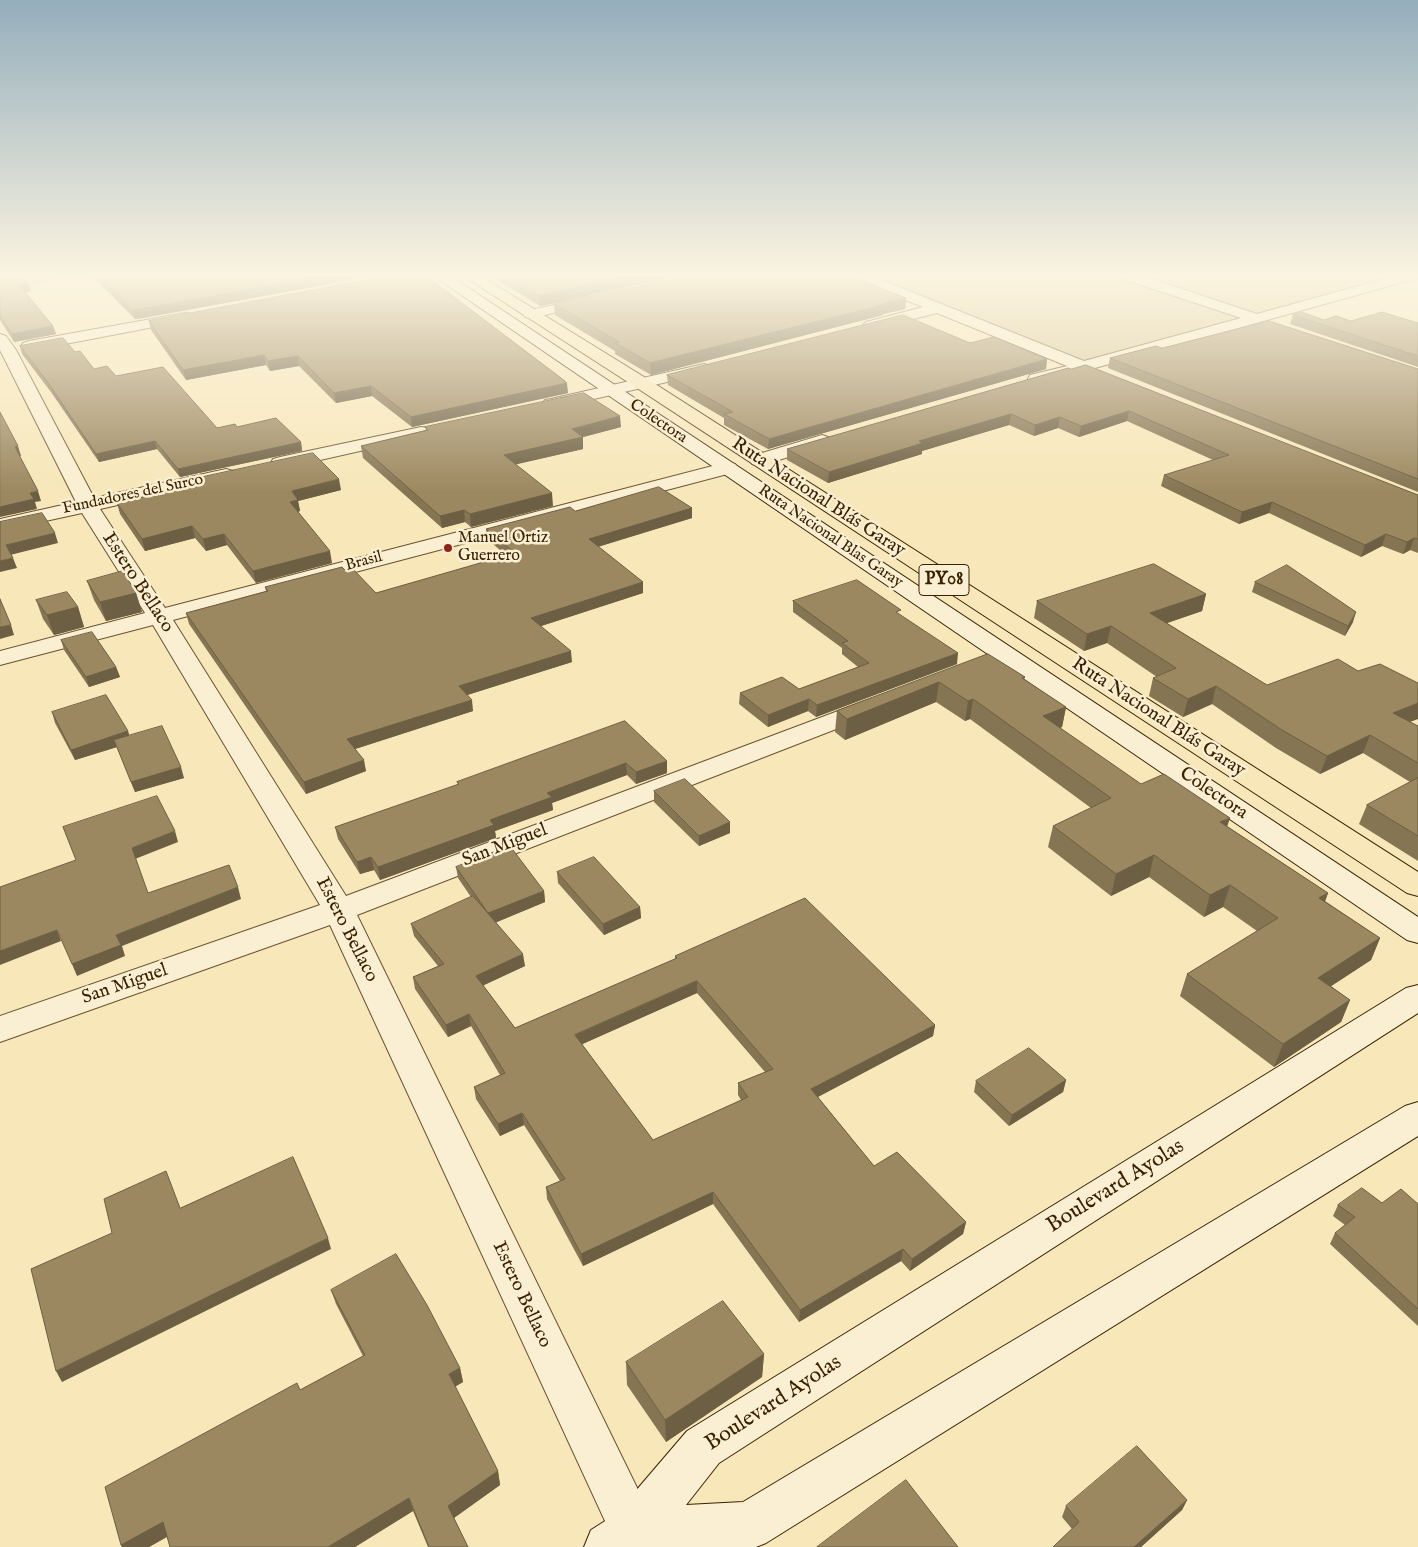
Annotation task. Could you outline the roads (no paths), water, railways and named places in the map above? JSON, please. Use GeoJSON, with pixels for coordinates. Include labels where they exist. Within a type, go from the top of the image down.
{"type":"FeatureCollection","features":[{"type":"Feature","properties":{"kind":"highway","name":"Ruta Nacional Blás Garay"},"geometry":{"type":"LineString","coordinates":[[584,347],[1418,886]]}},
{"type":"Feature","properties":{"kind":"street","name":"Estero Bellaco"},"geometry":{"type":"LineString","coordinates":[[3,347],[87,505],[159,616],[339,910],[628,1542]]}},
{"type":"Feature","properties":{"kind":"street","name":"Colectora"},"geometry":{"type":"LineString","coordinates":[[547,347],[728,468]]}},
{"type":"Feature","properties":{"kind":"street"},"geometry":{"type":"LineString","coordinates":[[1035,347],[1108,377]]}},
{"type":"Feature","properties":{"kind":"street"},"geometry":{"type":"LineString","coordinates":[[1024,382],[1151,347]]}},
{"type":"Feature","properties":{"kind":"street"},"geometry":{"type":"LineString","coordinates":[[534,408],[719,365]]}},
{"type":"Feature","properties":{"kind":"street"},"geometry":{"type":"LineString","coordinates":[[262,467],[437,429]]}},
{"type":"Feature","properties":{"kind":"street"},"geometry":{"type":"LineString","coordinates":[[758,460],[834,438]]}},
{"type":"Feature","properties":{"kind":"street","name":"Brasil"},"geometry":{"type":"LineString","coordinates":[[0,658],[728,468]]}},
{"type":"Feature","properties":{"kind":"street","name":"Ruta Nacional Blas Garay"},"geometry":{"type":"LineString","coordinates":[[728,468],[1007,655]]}},
{"type":"Feature","properties":{"kind":"street","name":"Fundadores del Surco"},"geometry":{"type":"LineString","coordinates":[[0,525],[242,471]]}},
{"type":"Feature","properties":{"kind":"street","name":"Colectora"},"geometry":{"type":"LineString","coordinates":[[1007,655],[1418,932]]}},
{"type":"Feature","properties":{"kind":"street"},"geometry":{"type":"LineString","coordinates":[[980,666],[1007,655]]}},
{"type":"Feature","properties":{"kind":"street","name":"San Miguel"},"geometry":{"type":"LineString","coordinates":[[0,1029],[339,910],[896,698]]}},
{"type":"Feature","properties":{"kind":"street","name":"Boulevard Ayolas"},"geometry":{"type":"LineString","coordinates":[[628,1542],[703,1447],[1418,997]]}},
{"type":"Feature","properties":{"kind":"street"},"geometry":{"type":"LineString","coordinates":[[628,1542],[750,1526],[1418,1117]]}},
{"type":"Feature","properties":{"kind":"place","name":"Manuel Ortiz Guerrero"},"geometry":{"type":"Point","coordinates":[448,548]}}]}
